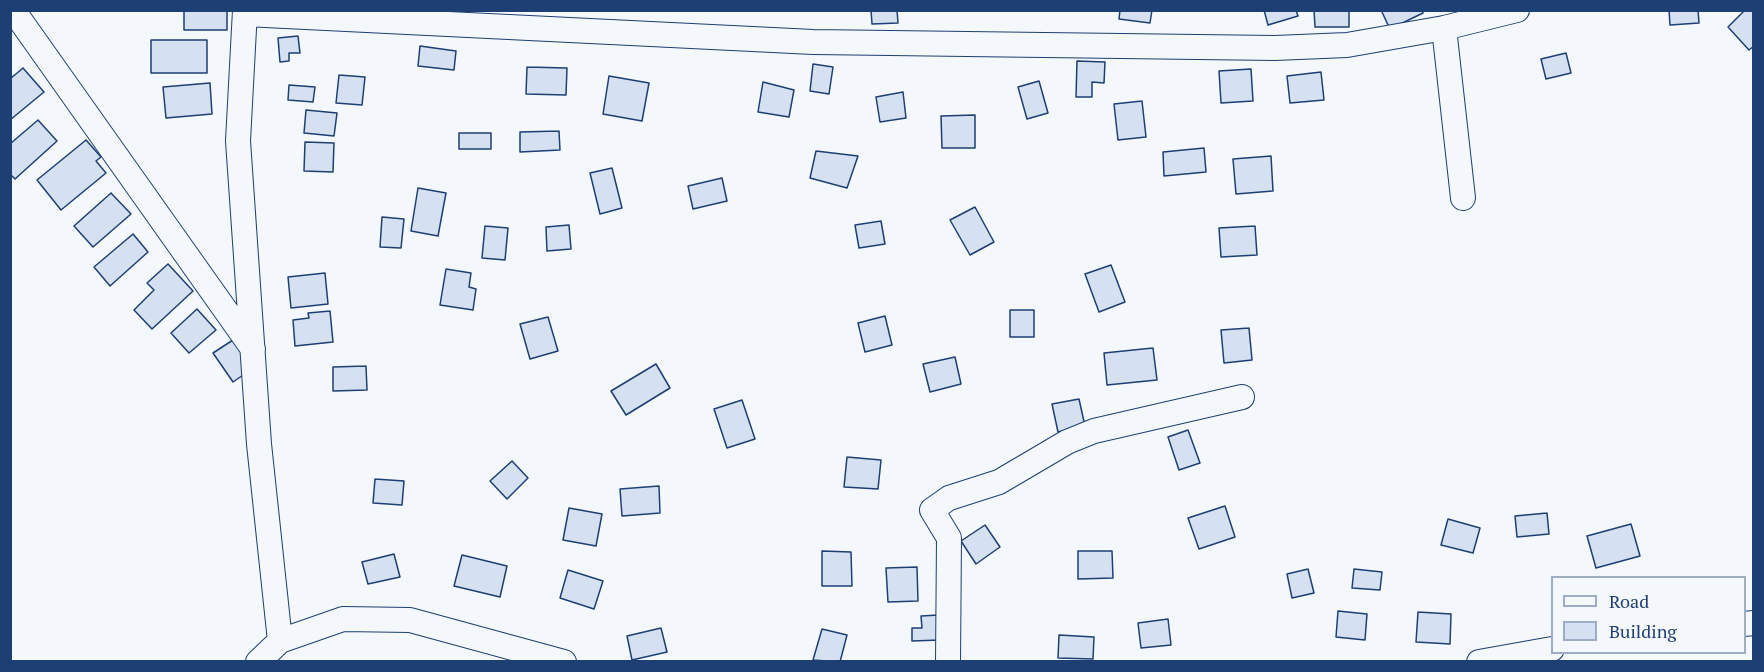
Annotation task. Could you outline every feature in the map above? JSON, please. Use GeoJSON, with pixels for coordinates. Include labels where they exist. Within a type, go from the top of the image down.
{"type":"FeatureCollection","features":[{"type":"Feature","properties":{"kind":"street"},"geometry":{"type":"LineString","coordinates":[[14,10],[253,349]]}},
{"type":"Feature","properties":{"kind":"street"},"geometry":{"type":"LineString","coordinates":[[280,641],[268,539],[238,141],[245,12],[813,42],[1275,48],[1347,45],[1444,28],[1516,10]]}},
{"type":"Feature","properties":{"kind":"street"},"geometry":{"type":"LineString","coordinates":[[1444,28],[1463,198]]}},
{"type":"Feature","properties":{"kind":"street"},"geometry":{"type":"LineString","coordinates":[[948,662],[949,538],[932,510],[950,498],[999,482],[1067,442],[1094,431],[1242,397]]}},
{"type":"Feature","properties":{"kind":"street"},"geometry":{"type":"LineString","coordinates":[[258,662],[280,641],[343,619],[410,620],[564,662]]}},
{"type":"Feature","properties":{"kind":"street"},"geometry":{"type":"LineString","coordinates":[[1479,662],[1551,650]]}},
{"type":"Feature","properties":{"kind":"building"},"geometry":{"type":"Polygon","coordinates":[[[184,10],[227,10],[227,30],[184,30],[184,10]]]}},
{"type":"Feature","properties":{"kind":"building"},"geometry":{"type":"Polygon","coordinates":[[[871,10],[897,10],[898,23],[872,24],[871,10]]]}},
{"type":"Feature","properties":{"kind":"building"},"geometry":{"type":"Polygon","coordinates":[[[1120,10],[1152,10],[1150,23],[1119,19],[1120,10]]]}},
{"type":"Feature","properties":{"kind":"building"},"geometry":{"type":"Polygon","coordinates":[[[1264,10],[1296,10],[1298,16],[1268,25],[1264,10]]]}},
{"type":"Feature","properties":{"kind":"building"},"geometry":{"type":"Polygon","coordinates":[[[1314,10],[1349,10],[1349,27],[1315,27],[1314,10]]]}},
{"type":"Feature","properties":{"kind":"building"},"geometry":{"type":"Polygon","coordinates":[[[1381,10],[1422,10],[1423,13],[1390,29],[1381,10]]]}},
{"type":"Feature","properties":{"kind":"building"},"geometry":{"type":"Polygon","coordinates":[[[1669,10],[1698,10],[1699,23],[1670,25],[1669,10]]]}},
{"type":"Feature","properties":{"kind":"building"},"geometry":{"type":"Polygon","coordinates":[[[1745,10],[1754,10],[1754,46],[1749,50],[1728,27],[1745,10]]]}},
{"type":"Feature","properties":{"kind":"building"},"geometry":{"type":"Polygon","coordinates":[[[298,36],[300,53],[289,53],[289,61],[280,62],[278,38],[298,36]]]}},
{"type":"Feature","properties":{"kind":"building"},"geometry":{"type":"Polygon","coordinates":[[[151,40],[207,40],[207,73],[151,73],[151,40]]]}},
{"type":"Feature","properties":{"kind":"building"},"geometry":{"type":"Polygon","coordinates":[[[420,46],[456,51],[454,70],[418,66],[420,46]]]}},
{"type":"Feature","properties":{"kind":"building"},"geometry":{"type":"Polygon","coordinates":[[[1566,53],[1571,73],[1546,79],[1541,59],[1566,53]]]}},
{"type":"Feature","properties":{"kind":"building"},"geometry":{"type":"Polygon","coordinates":[[[1077,61],[1105,62],[1104,83],[1092,82],[1092,97],[1076,97],[1077,61]]]}},
{"type":"Feature","properties":{"kind":"building"},"geometry":{"type":"Polygon","coordinates":[[[813,64],[833,67],[829,94],[810,91],[813,64]]]}},
{"type":"Feature","properties":{"kind":"building"},"geometry":{"type":"Polygon","coordinates":[[[527,67],[567,68],[566,95],[526,94],[527,67]]]}},
{"type":"Feature","properties":{"kind":"building"},"geometry":{"type":"Polygon","coordinates":[[[23,68],[44,92],[10,120],[10,79],[23,68]]]}},
{"type":"Feature","properties":{"kind":"building"},"geometry":{"type":"Polygon","coordinates":[[[1251,69],[1253,101],[1221,103],[1219,71],[1251,69]]]}},
{"type":"Feature","properties":{"kind":"building"},"geometry":{"type":"Polygon","coordinates":[[[1321,72],[1324,100],[1290,103],[1287,76],[1321,72]]]}},
{"type":"Feature","properties":{"kind":"building"},"geometry":{"type":"Polygon","coordinates":[[[339,75],[365,77],[362,105],[336,103],[339,75]]]}},
{"type":"Feature","properties":{"kind":"building"},"geometry":{"type":"Polygon","coordinates":[[[609,76],[649,83],[642,121],[603,114],[609,76]]]}},
{"type":"Feature","properties":{"kind":"building"},"geometry":{"type":"Polygon","coordinates":[[[1039,81],[1048,113],[1027,119],[1018,87],[1039,81]]]}},
{"type":"Feature","properties":{"kind":"building"},"geometry":{"type":"Polygon","coordinates":[[[763,82],[794,90],[789,117],[758,112],[763,82]]]}},
{"type":"Feature","properties":{"kind":"building"},"geometry":{"type":"Polygon","coordinates":[[[210,83],[212,114],[166,118],[163,87],[210,83]]]}},
{"type":"Feature","properties":{"kind":"building"},"geometry":{"type":"Polygon","coordinates":[[[289,85],[315,87],[313,102],[288,100],[289,85]]]}},
{"type":"Feature","properties":{"kind":"building"},"geometry":{"type":"Polygon","coordinates":[[[903,92],[906,118],[880,122],[876,97],[903,92]]]}},
{"type":"Feature","properties":{"kind":"building"},"geometry":{"type":"Polygon","coordinates":[[[1142,101],[1146,137],[1118,140],[1114,104],[1142,101]]]}},
{"type":"Feature","properties":{"kind":"building"},"geometry":{"type":"Polygon","coordinates":[[[306,110],[337,113],[334,136],[304,133],[306,110]]]}},
{"type":"Feature","properties":{"kind":"building"},"geometry":{"type":"Polygon","coordinates":[[[975,115],[975,148],[942,148],[941,116],[975,115]]]}},
{"type":"Feature","properties":{"kind":"building"},"geometry":{"type":"Polygon","coordinates":[[[38,120],[57,141],[15,179],[10,174],[10,144],[38,120]]]}},
{"type":"Feature","properties":{"kind":"building"},"geometry":{"type":"Polygon","coordinates":[[[559,131],[560,150],[520,152],[520,132],[559,131]]]}},
{"type":"Feature","properties":{"kind":"building"},"geometry":{"type":"Polygon","coordinates":[[[459,133],[491,133],[491,149],[459,149],[459,133]]]}},
{"type":"Feature","properties":{"kind":"building"},"geometry":{"type":"Polygon","coordinates":[[[86,140],[101,157],[96,161],[106,173],[61,210],[37,180],[86,140]]]}},
{"type":"Feature","properties":{"kind":"building"},"geometry":{"type":"Polygon","coordinates":[[[305,142],[334,143],[333,172],[304,171],[305,142]]]}},
{"type":"Feature","properties":{"kind":"building"},"geometry":{"type":"Polygon","coordinates":[[[1204,148],[1206,172],[1164,176],[1163,152],[1204,148]]]}},
{"type":"Feature","properties":{"kind":"building"},"geometry":{"type":"Polygon","coordinates":[[[816,151],[858,156],[847,188],[810,178],[816,151]]]}},
{"type":"Feature","properties":{"kind":"building"},"geometry":{"type":"Polygon","coordinates":[[[1271,156],[1273,191],[1236,194],[1233,159],[1271,156]]]}},
{"type":"Feature","properties":{"kind":"building"},"geometry":{"type":"Polygon","coordinates":[[[612,168],[622,208],[600,214],[590,173],[612,168]]]}},
{"type":"Feature","properties":{"kind":"building"},"geometry":{"type":"Polygon","coordinates":[[[722,178],[727,201],[693,209],[688,186],[722,178]]]}},
{"type":"Feature","properties":{"kind":"building"},"geometry":{"type":"Polygon","coordinates":[[[418,188],[446,193],[438,236],[411,231],[418,188]]]}},
{"type":"Feature","properties":{"kind":"building"},"geometry":{"type":"Polygon","coordinates":[[[111,193],[131,214],[93,247],[74,226],[111,193]]]}},
{"type":"Feature","properties":{"kind":"building"},"geometry":{"type":"Polygon","coordinates":[[[975,207],[994,242],[970,255],[950,220],[975,207]]]}},
{"type":"Feature","properties":{"kind":"building"},"geometry":{"type":"Polygon","coordinates":[[[382,217],[404,219],[401,248],[380,247],[382,217]]]}},
{"type":"Feature","properties":{"kind":"building"},"geometry":{"type":"Polygon","coordinates":[[[881,221],[885,244],[859,248],[855,225],[881,221]]]}},
{"type":"Feature","properties":{"kind":"building"},"geometry":{"type":"Polygon","coordinates":[[[569,225],[571,249],[547,251],[546,227],[569,225]]]}},
{"type":"Feature","properties":{"kind":"building"},"geometry":{"type":"Polygon","coordinates":[[[485,226],[508,228],[505,260],[482,258],[485,226]]]}},
{"type":"Feature","properties":{"kind":"building"},"geometry":{"type":"Polygon","coordinates":[[[1255,226],[1257,255],[1221,257],[1219,228],[1255,226]]]}},
{"type":"Feature","properties":{"kind":"building"},"geometry":{"type":"Polygon","coordinates":[[[133,234],[148,252],[110,286],[94,267],[133,234]]]}},
{"type":"Feature","properties":{"kind":"building"},"geometry":{"type":"Polygon","coordinates":[[[168,264],[193,291],[152,329],[134,310],[154,290],[147,283],[168,264]]]}},
{"type":"Feature","properties":{"kind":"building"},"geometry":{"type":"Polygon","coordinates":[[[1111,265],[1125,302],[1099,312],[1085,274],[1111,265]]]}},
{"type":"Feature","properties":{"kind":"building"},"geometry":{"type":"Polygon","coordinates":[[[446,269],[471,273],[469,287],[476,289],[473,310],[440,305],[446,269]]]}},
{"type":"Feature","properties":{"kind":"building"},"geometry":{"type":"Polygon","coordinates":[[[325,273],[328,304],[291,308],[288,277],[325,273]]]}},
{"type":"Feature","properties":{"kind":"building"},"geometry":{"type":"Polygon","coordinates":[[[197,309],[216,330],[189,353],[171,333],[197,309]]]}},
{"type":"Feature","properties":{"kind":"building"},"geometry":{"type":"Polygon","coordinates":[[[1010,310],[1034,310],[1034,337],[1010,337],[1010,310]]]}},
{"type":"Feature","properties":{"kind":"building"},"geometry":{"type":"Polygon","coordinates":[[[330,311],[333,342],[295,346],[293,320],[309,318],[308,313],[330,311]]]}},
{"type":"Feature","properties":{"kind":"building"},"geometry":{"type":"Polygon","coordinates":[[[885,316],[892,345],[865,352],[858,323],[885,316]]]}},
{"type":"Feature","properties":{"kind":"building"},"geometry":{"type":"Polygon","coordinates":[[[548,317],[558,351],[530,359],[520,324],[548,317]]]}},
{"type":"Feature","properties":{"kind":"building"},"geometry":{"type":"Polygon","coordinates":[[[1249,328],[1252,360],[1224,363],[1221,330],[1249,328]]]}},
{"type":"Feature","properties":{"kind":"building"},"geometry":{"type":"Polygon","coordinates":[[[233,340],[252,369],[233,382],[213,353],[233,340]]]}},
{"type":"Feature","properties":{"kind":"building"},"geometry":{"type":"Polygon","coordinates":[[[1153,348],[1157,380],[1107,385],[1104,353],[1153,348]]]}},
{"type":"Feature","properties":{"kind":"building"},"geometry":{"type":"Polygon","coordinates":[[[955,357],[961,384],[930,392],[923,364],[955,357]]]}},
{"type":"Feature","properties":{"kind":"building"},"geometry":{"type":"Polygon","coordinates":[[[656,364],[670,388],[626,415],[611,391],[656,364]]]}},
{"type":"Feature","properties":{"kind":"building"},"geometry":{"type":"Polygon","coordinates":[[[366,366],[367,390],[333,391],[333,367],[366,366]]]}},
{"type":"Feature","properties":{"kind":"building"},"geometry":{"type":"Polygon","coordinates":[[[1079,399],[1085,426],[1058,432],[1052,404],[1079,399]]]}},
{"type":"Feature","properties":{"kind":"building"},"geometry":{"type":"Polygon","coordinates":[[[742,400],[755,439],[727,448],[714,409],[742,400]]]}},
{"type":"Feature","properties":{"kind":"building"},"geometry":{"type":"Polygon","coordinates":[[[1188,430],[1200,463],[1179,470],[1168,437],[1188,430]]]}},
{"type":"Feature","properties":{"kind":"building"},"geometry":{"type":"Polygon","coordinates":[[[847,457],[881,460],[878,489],[844,487],[847,457]]]}},
{"type":"Feature","properties":{"kind":"building"},"geometry":{"type":"Polygon","coordinates":[[[512,461],[528,478],[507,499],[490,481],[512,461]]]}},
{"type":"Feature","properties":{"kind":"building"},"geometry":{"type":"Polygon","coordinates":[[[375,479],[404,481],[402,505],[373,503],[375,479]]]}},
{"type":"Feature","properties":{"kind":"building"},"geometry":{"type":"Polygon","coordinates":[[[659,486],[660,513],[622,516],[620,489],[659,486]]]}},
{"type":"Feature","properties":{"kind":"building"},"geometry":{"type":"Polygon","coordinates":[[[1225,506],[1235,537],[1199,549],[1188,518],[1225,506]]]}},
{"type":"Feature","properties":{"kind":"building"},"geometry":{"type":"Polygon","coordinates":[[[569,508],[602,514],[596,546],[563,540],[569,508]]]}},
{"type":"Feature","properties":{"kind":"building"},"geometry":{"type":"Polygon","coordinates":[[[1547,513],[1549,534],[1517,537],[1515,516],[1547,513]]]}},
{"type":"Feature","properties":{"kind":"building"},"geometry":{"type":"Polygon","coordinates":[[[1448,519],[1480,528],[1473,553],[1441,545],[1448,519]]]}},
{"type":"Feature","properties":{"kind":"building"},"geometry":{"type":"Polygon","coordinates":[[[1631,524],[1640,556],[1596,568],[1587,536],[1631,524]]]}},
{"type":"Feature","properties":{"kind":"building"},"geometry":{"type":"Polygon","coordinates":[[[985,525],[1000,547],[976,564],[961,541],[985,525]]]}},
{"type":"Feature","properties":{"kind":"building"},"geometry":{"type":"Polygon","coordinates":[[[822,551],[851,552],[852,586],[822,586],[822,551]]]}},
{"type":"Feature","properties":{"kind":"building"},"geometry":{"type":"Polygon","coordinates":[[[1078,551],[1112,551],[1113,578],[1078,579],[1078,551]]]}},
{"type":"Feature","properties":{"kind":"building"},"geometry":{"type":"Polygon","coordinates":[[[394,554],[400,577],[368,584],[362,562],[394,554]]]}},
{"type":"Feature","properties":{"kind":"building"},"geometry":{"type":"Polygon","coordinates":[[[462,555],[507,566],[500,597],[454,586],[462,555]]]}},
{"type":"Feature","properties":{"kind":"building"},"geometry":{"type":"Polygon","coordinates":[[[917,567],[918,601],[888,602],[886,568],[917,567]]]}},
{"type":"Feature","properties":{"kind":"building"},"geometry":{"type":"Polygon","coordinates":[[[1308,569],[1314,593],[1292,598],[1287,574],[1308,569]]]}},
{"type":"Feature","properties":{"kind":"building"},"geometry":{"type":"Polygon","coordinates":[[[1354,569],[1382,572],[1380,590],[1352,588],[1354,569]]]}},
{"type":"Feature","properties":{"kind":"building"},"geometry":{"type":"Polygon","coordinates":[[[568,570],[603,581],[594,609],[560,598],[568,570]]]}},
{"type":"Feature","properties":{"kind":"building"},"geometry":{"type":"Polygon","coordinates":[[[1338,611],[1367,614],[1365,640],[1336,637],[1338,611]]]}},
{"type":"Feature","properties":{"kind":"building"},"geometry":{"type":"Polygon","coordinates":[[[1418,612],[1451,614],[1450,644],[1416,642],[1418,612]]]}},
{"type":"Feature","properties":{"kind":"building"},"geometry":{"type":"Polygon","coordinates":[[[939,615],[940,640],[912,641],[912,628],[922,628],[921,616],[939,615]]]}},
{"type":"Feature","properties":{"kind":"building"},"geometry":{"type":"Polygon","coordinates":[[[1168,619],[1171,645],[1141,648],[1138,623],[1168,619]]]}},
{"type":"Feature","properties":{"kind":"building"},"geometry":{"type":"Polygon","coordinates":[[[661,628],[667,652],[632,660],[627,636],[661,628]]]}},
{"type":"Feature","properties":{"kind":"building"},"geometry":{"type":"Polygon","coordinates":[[[822,629],[847,635],[840,662],[813,660],[822,629]]]}},
{"type":"Feature","properties":{"kind":"building"},"geometry":{"type":"Polygon","coordinates":[[[1059,635],[1094,637],[1093,659],[1058,658],[1059,635]]]}}]}
